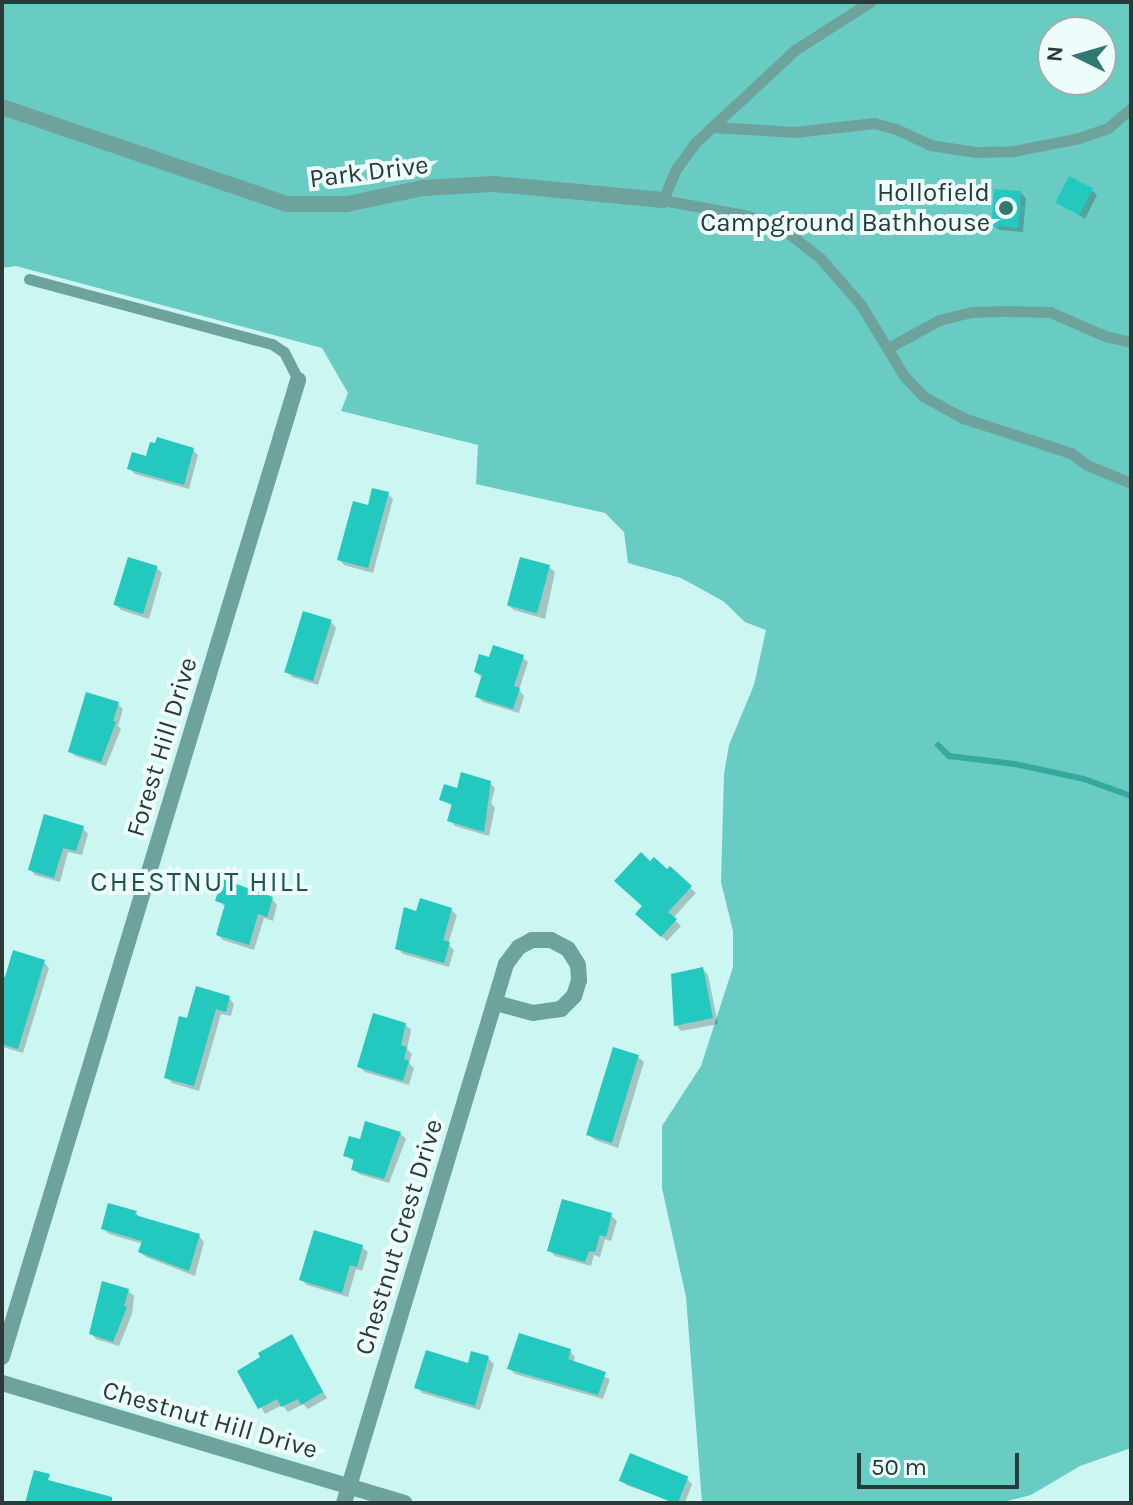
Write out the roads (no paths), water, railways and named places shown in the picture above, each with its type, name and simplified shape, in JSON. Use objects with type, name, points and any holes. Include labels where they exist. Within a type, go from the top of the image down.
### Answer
[{"type":"street","name":"Park Drive","points":[[2,107],[287,204],[332,205],[423,188],[494,184],[663,200]]},
{"type":"street","name":"Forest Hill Drive","points":[[2,1357],[298,380]]},
{"type":"street","name":"Chestnut Crest Drive","points":[[344,1503],[506,964],[519,947],[532,940],[551,940],[568,949],[578,965],[579,980],[574,996],[550,1013],[533,1013],[495,1003]]},
{"type":"street","name":"Chestnut Hill Drive","points":[[2,1383],[405,1503]]},
{"type":"lane","points":[[870,2],[795,50],[695,143],[676,169],[663,200],[749,216],[787,232],[820,258],[861,305],[904,376],[923,396],[963,418],[1071,453],[1087,465],[1131,483]]},
{"type":"lane","points":[[712,127],[795,132],[874,123],[896,129],[930,145],[975,152],[1014,151],[1079,138],[1108,128],[1131,108]]},
{"type":"lane","points":[[29,279],[272,344],[284,352],[298,380]]},
{"type":"lane","points":[[888,348],[939,320],[972,312],[1003,311],[1050,312],[1105,336],[1131,342]]},
{"type":"waterway","points":[[938,745],[949,756],[1015,764],[1084,779],[1131,796]]},
{"type":"place","name":"Hollofield Campground Bathhouse","points":[[1006,208]]},
{"type":"district","name":"CHESTNUT HILL","points":[[200,882]]}]
